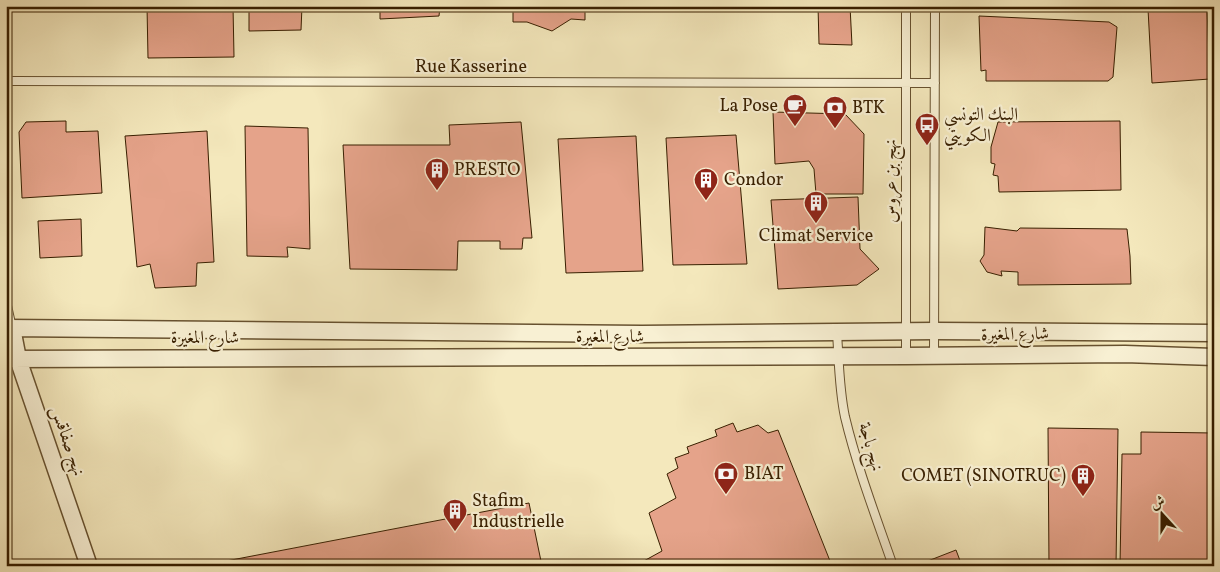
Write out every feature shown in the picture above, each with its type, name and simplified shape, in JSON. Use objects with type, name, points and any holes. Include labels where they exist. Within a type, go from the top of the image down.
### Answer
[{"type":"street","name":"شارع المغيرة","points":[[9,328],[642,334],[906,331],[1214,333]]},
{"type":"street","name":"نهج صفاقس","points":[[9,328],[12,359],[89,566]]},
{"type":"street","name":"شارع المغيرة","points":[[12,359],[1125,354],[1214,357]]},
{"type":"lane","name":"نهج بن عروس","points":[[906,6],[906,356]]},
{"type":"lane","points":[[934,356],[935,6]]},
{"type":"lane","name":"Rue Kasserine","points":[[6,81],[935,84]]},
{"type":"lane","points":[[6,301],[9,328]]},
{"type":"lane","name":"نهج باجة","points":[[837,333],[841,391],[852,444],[893,566]]},
{"type":"building","points":[[147,6],[233,6],[234,57],[148,58]]},
{"type":"building","points":[[249,6],[302,6],[301,30],[249,31]]},
{"type":"building","points":[[380,6],[440,6],[439,16],[380,19]]},
{"type":"building","points":[[513,6],[585,6],[585,20],[571,19],[552,31],[527,22],[513,22]]},
{"type":"building","points":[[818,6],[850,6],[852,45],[819,44]]},
{"type":"building","points":[[1148,9],[1207,10],[1210,79],[1152,83]]},
{"type":"building","points":[[979,16],[1109,22],[1117,27],[1113,77],[1108,81],[986,81],[986,70],[981,71]]},
{"type":"building","points":[[773,112],[845,114],[864,134],[863,194],[816,194],[814,169],[809,161],[775,164]]},
{"type":"building","points":[[66,121],[66,132],[98,131],[102,193],[22,198],[19,132],[26,122]]},
{"type":"building","points":[[1120,121],[1121,190],[999,192],[998,176],[993,175],[995,164],[991,163],[991,147],[998,122]]},
{"type":"building","name":"PRESTO","points":[[521,122],[532,238],[523,238],[522,249],[500,249],[500,241],[458,241],[457,270],[350,269],[343,145],[450,145],[449,125]]},
{"type":"building","points":[[245,126],[308,128],[310,249],[287,247],[288,257],[247,256]]},
{"type":"building","points":[[207,131],[214,262],[197,263],[196,286],[155,288],[150,264],[137,267],[125,136]]},
{"type":"building","name":"Condor","points":[[736,135],[747,264],[673,265],[666,138]]},
{"type":"building","points":[[636,136],[643,271],[566,273],[558,139]]},
{"type":"building","name":"Climat Service","points":[[858,197],[860,249],[879,269],[857,285],[778,289],[771,200]]},
{"type":"building","points":[[81,219],[82,256],[40,258],[38,221]]},
{"type":"building","points":[[985,227],[1017,231],[1020,228],[1127,229],[1131,284],[1018,285],[1018,272],[1001,271],[1002,276],[987,272],[980,261],[984,255]]},
{"type":"building","points":[[733,423],[737,432],[758,425],[768,433],[778,430],[832,566],[643,566],[642,562],[662,551],[649,513],[676,498],[667,474],[678,468],[675,458],[689,453],[687,447],[717,436],[715,430]]},
{"type":"building","name":"COMET (SINOTRUC)","points":[[1048,428],[1118,429],[1116,566],[1049,566]]},
{"type":"building","points":[[1141,432],[1214,433],[1214,566],[1120,566],[1122,454],[1141,454]]},
{"type":"building","name":"Stafim Industrielle","points":[[529,503],[542,566],[222,566],[221,562]]},
{"type":"building","points":[[6,544],[14,566],[6,566]]},
{"type":"building","points":[[956,550],[962,566],[915,566]]},
{"type":"place","name":"La Pose","points":[[795,127]]},
{"type":"place","name":"BTK","points":[[835,129]]},
{"type":"place","name":"البنك التونسي الكويتي","points":[[927,146]]},
{"type":"place","name":"PRESTO","points":[[437,191]]},
{"type":"place","name":"Condor","points":[[706,201]]},
{"type":"place","name":"Climat Service","points":[[816,224]]},
{"type":"place","name":"BIAT","points":[[726,495]]},
{"type":"place","name":"COMET (SINOTRUC)","points":[[1083,497]]},
{"type":"place","name":"Stafim Industrielle","points":[[455,532]]}]
